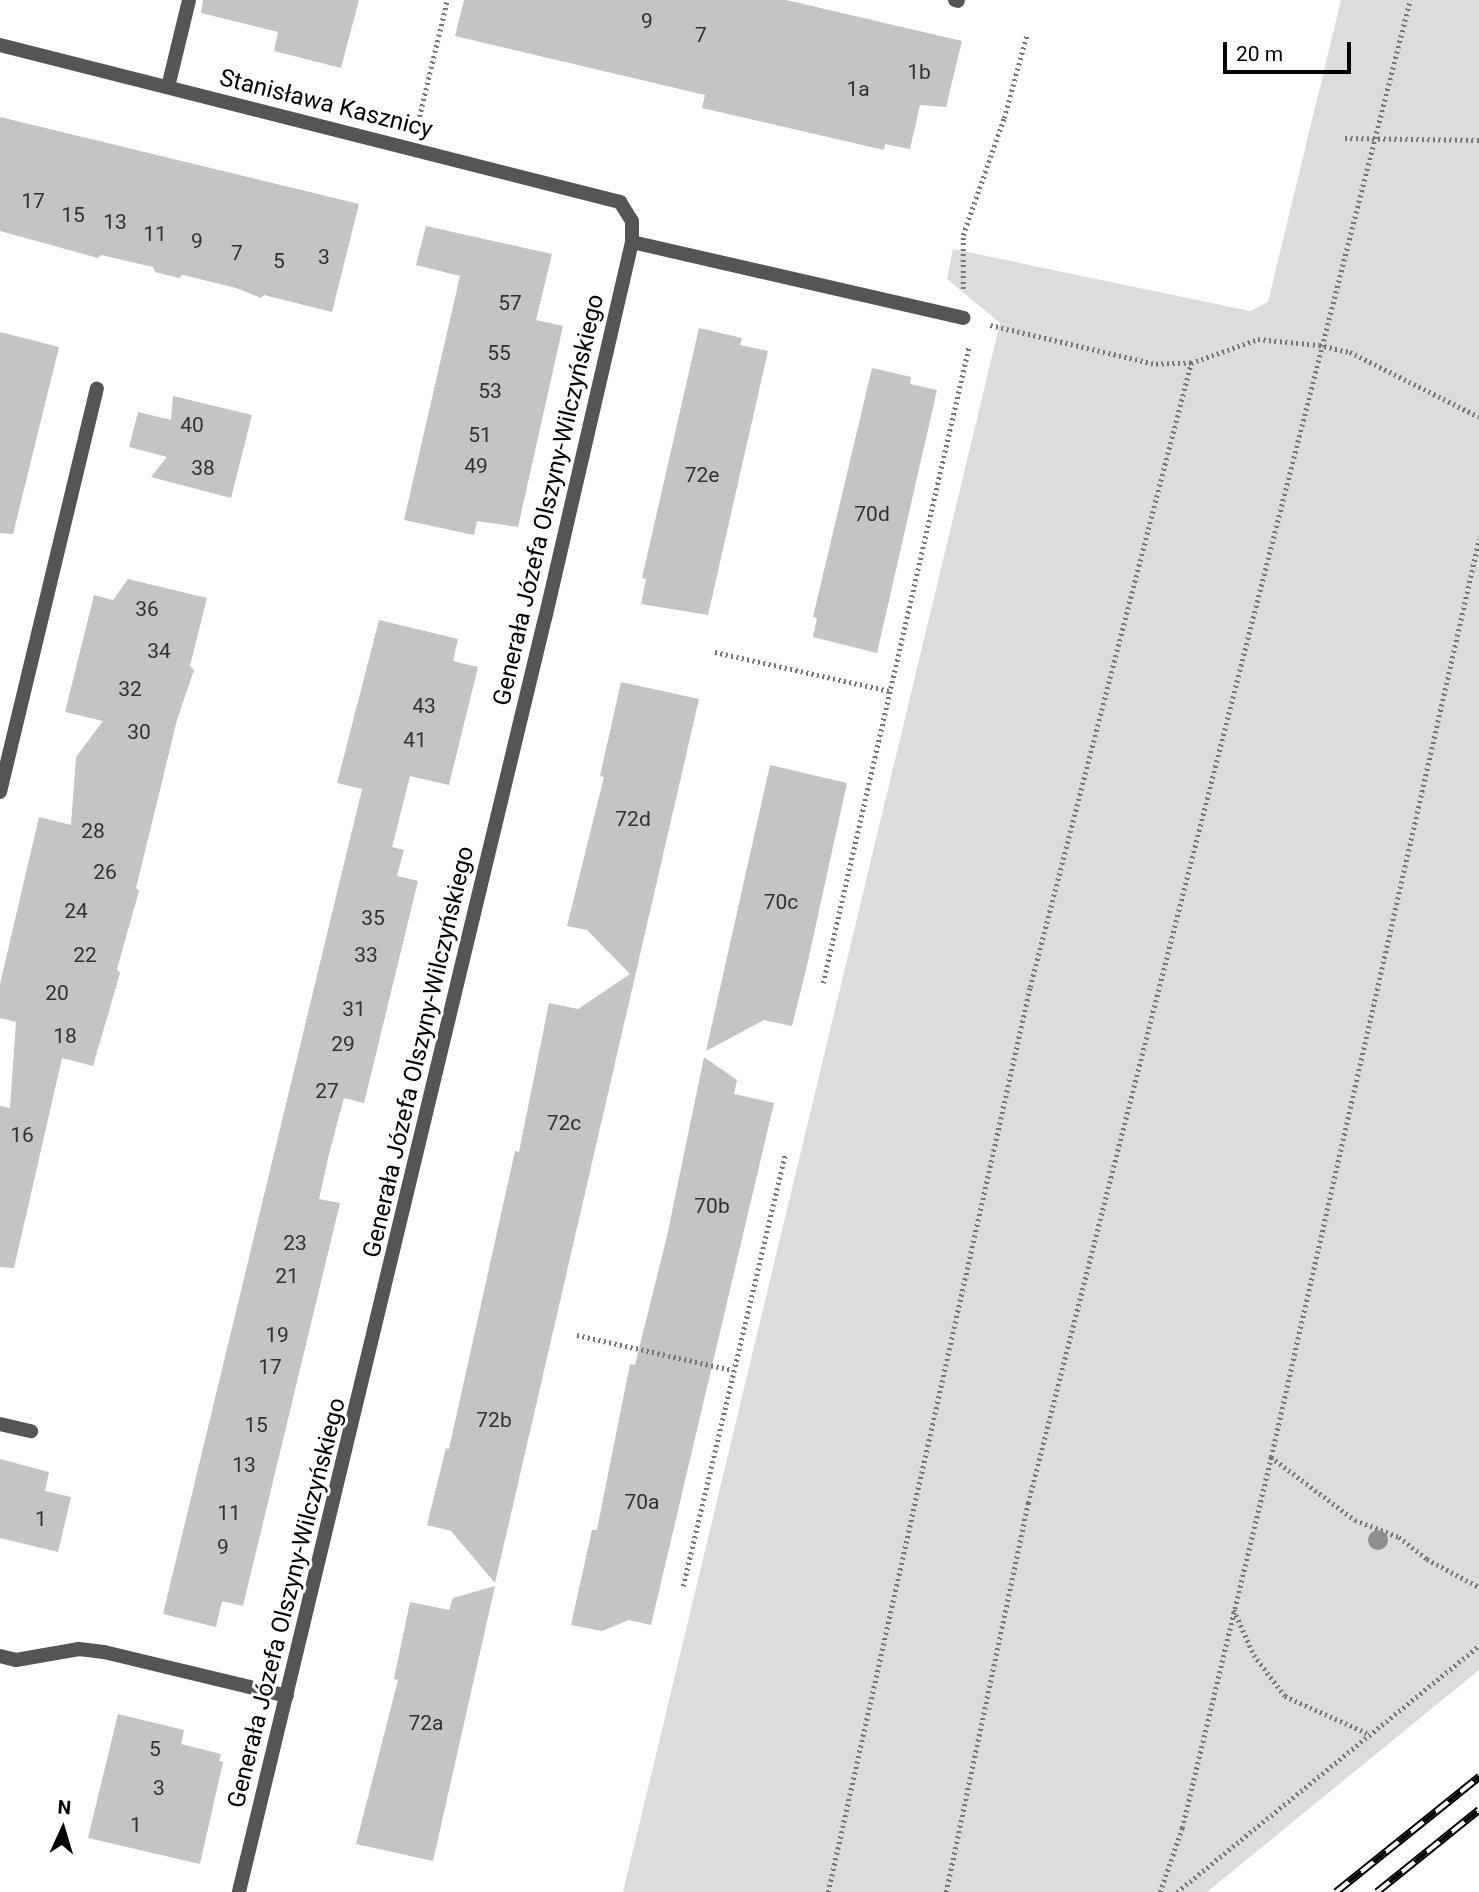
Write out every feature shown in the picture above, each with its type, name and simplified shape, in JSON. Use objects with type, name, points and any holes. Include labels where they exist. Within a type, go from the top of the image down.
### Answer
[{"type":"street","points":[[168,87],[189,0]]},
{"type":"street","name":"Stanisława Kasznicy","points":[[0,45],[620,202],[632,220]]},
{"type":"street","name":"Generała Józefa Olszyny-Wilczyńskiego","points":[[239,1892],[361,1399],[632,242],[632,220]]},
{"type":"street","points":[[632,242],[963,318]]},
{"type":"street","points":[[0,792],[97,389]]},
{"type":"street","points":[[0,1424],[31,1431]]},
{"type":"street","points":[[0,1657],[16,1660],[79,1649],[104,1652],[287,1696]]},
{"type":"path","points":[[411,149],[447,0]]},
{"type":"path","points":[[946,1892],[1028,1503],[1192,869],[1319,345],[1410,0]]},
{"type":"path","points":[[1027,34],[1004,118],[964,234],[963,318],[1153,364],[1191,363],[1258,339],[1319,345],[1350,352],[1479,417]]},
{"type":"path","points":[[1345,138],[1479,140]]},
{"type":"path","points":[[823,983],[964,379],[970,335]]},
{"type":"path","points":[[828,1892],[1030,987],[1191,363]]},
{"type":"path","points":[[1160,1892],[1182,1828],[1271,1457],[1479,539]]},
{"type":"path","points":[[715,652],[890,691]]},
{"type":"path","points":[[683,1586],[732,1370],[744,1338],[785,1153]]},
{"type":"path","points":[[577,1335],[732,1370]]},
{"type":"path","points":[[1271,1457],[1355,1520],[1399,1537],[1427,1559],[1479,1587]]},
{"type":"path","points":[[1234,1610],[1254,1655],[1285,1696],[1367,1733]]},
{"type":"path","points":[[1177,1892],[1367,1733],[1479,1646]]},
{"type":"shaded area","points":[[1341,0],[1479,0],[1479,1670],[1207,1892],[623,1892],[1000,323],[947,279],[953,249],[1250,311],[1268,302]]},
{"type":"building","points":[[203,0],[359,0],[341,68],[274,51],[278,32],[201,13]]},
{"type":"building","points":[[464,0],[786,0],[962,41],[946,107],[920,105],[910,149],[885,144],[884,150],[702,108],[705,95],[455,36]]},
{"type":"building","points":[[0,117],[359,204],[332,312],[264,295],[261,298],[236,288],[183,275],[179,278],[155,272],[153,267],[101,255],[98,258],[0,231]]},
{"type":"building","points":[[426,226],[552,254],[536,320],[563,326],[518,527],[477,521],[474,535],[404,520],[460,276],[416,265]]},
{"type":"building","points":[[699,328],[742,338],[740,345],[768,351],[708,615],[641,604],[646,579],[642,578]]},
{"type":"building","points":[[0,332],[59,347],[13,534],[0,533]]},
{"type":"building","points":[[872,368],[911,377],[910,384],[937,390],[877,653],[813,637],[817,618],[813,617]]},
{"type":"building","points":[[173,396],[252,415],[231,498],[151,477],[167,457],[129,447],[138,412],[171,420]]},
{"type":"building","points":[[128,579],[207,598],[190,666],[194,670],[177,720],[136,888],[139,891],[117,969],[120,973],[93,1066],[62,1058],[14,1268],[0,1267],[0,1106],[10,1108],[16,1022],[0,1018],[0,984],[39,817],[71,825],[76,757],[103,721],[65,712],[94,595],[113,600]]},
{"type":"building","points":[[379,620],[458,639],[453,661],[478,667],[449,785],[410,776],[392,847],[404,850],[397,876],[418,881],[364,1103],[344,1098],[329,1154],[319,1199],[340,1203],[243,1606],[222,1601],[216,1627],[163,1614],[362,789],[337,783]]},
{"type":"building","points":[[621,682],[699,699],[495,1583],[451,1531],[427,1525],[446,1448],[449,1449],[515,1151],[519,1152],[549,1003],[578,1009],[630,974],[587,930],[567,926],[604,777],[600,776]]},
{"type":"building","points":[[770,765],[847,783],[806,970],[792,1026],[764,1020],[706,1051]]},
{"type":"building","points":[[704,1057],[737,1080],[734,1094],[774,1103],[651,1625],[629,1620],[602,1631],[571,1625],[592,1530],[597,1530],[630,1364],[635,1365],[667,1236]]},
{"type":"building","points":[[0,1459],[49,1472],[45,1491],[71,1497],[58,1552],[0,1538]]},
{"type":"building","points":[[495,1586],[433,1861],[356,1844],[398,1680],[394,1679],[410,1602],[449,1610],[453,1598]]},
{"type":"building","points":[[118,1714],[184,1730],[181,1744],[221,1754],[219,1761],[223,1762],[200,1864],[88,1838]]},
{"type":"railway","points":[[1336,1892],[1479,1777]]},
{"type":"railway","points":[[1377,1892],[1479,1810]]}]
